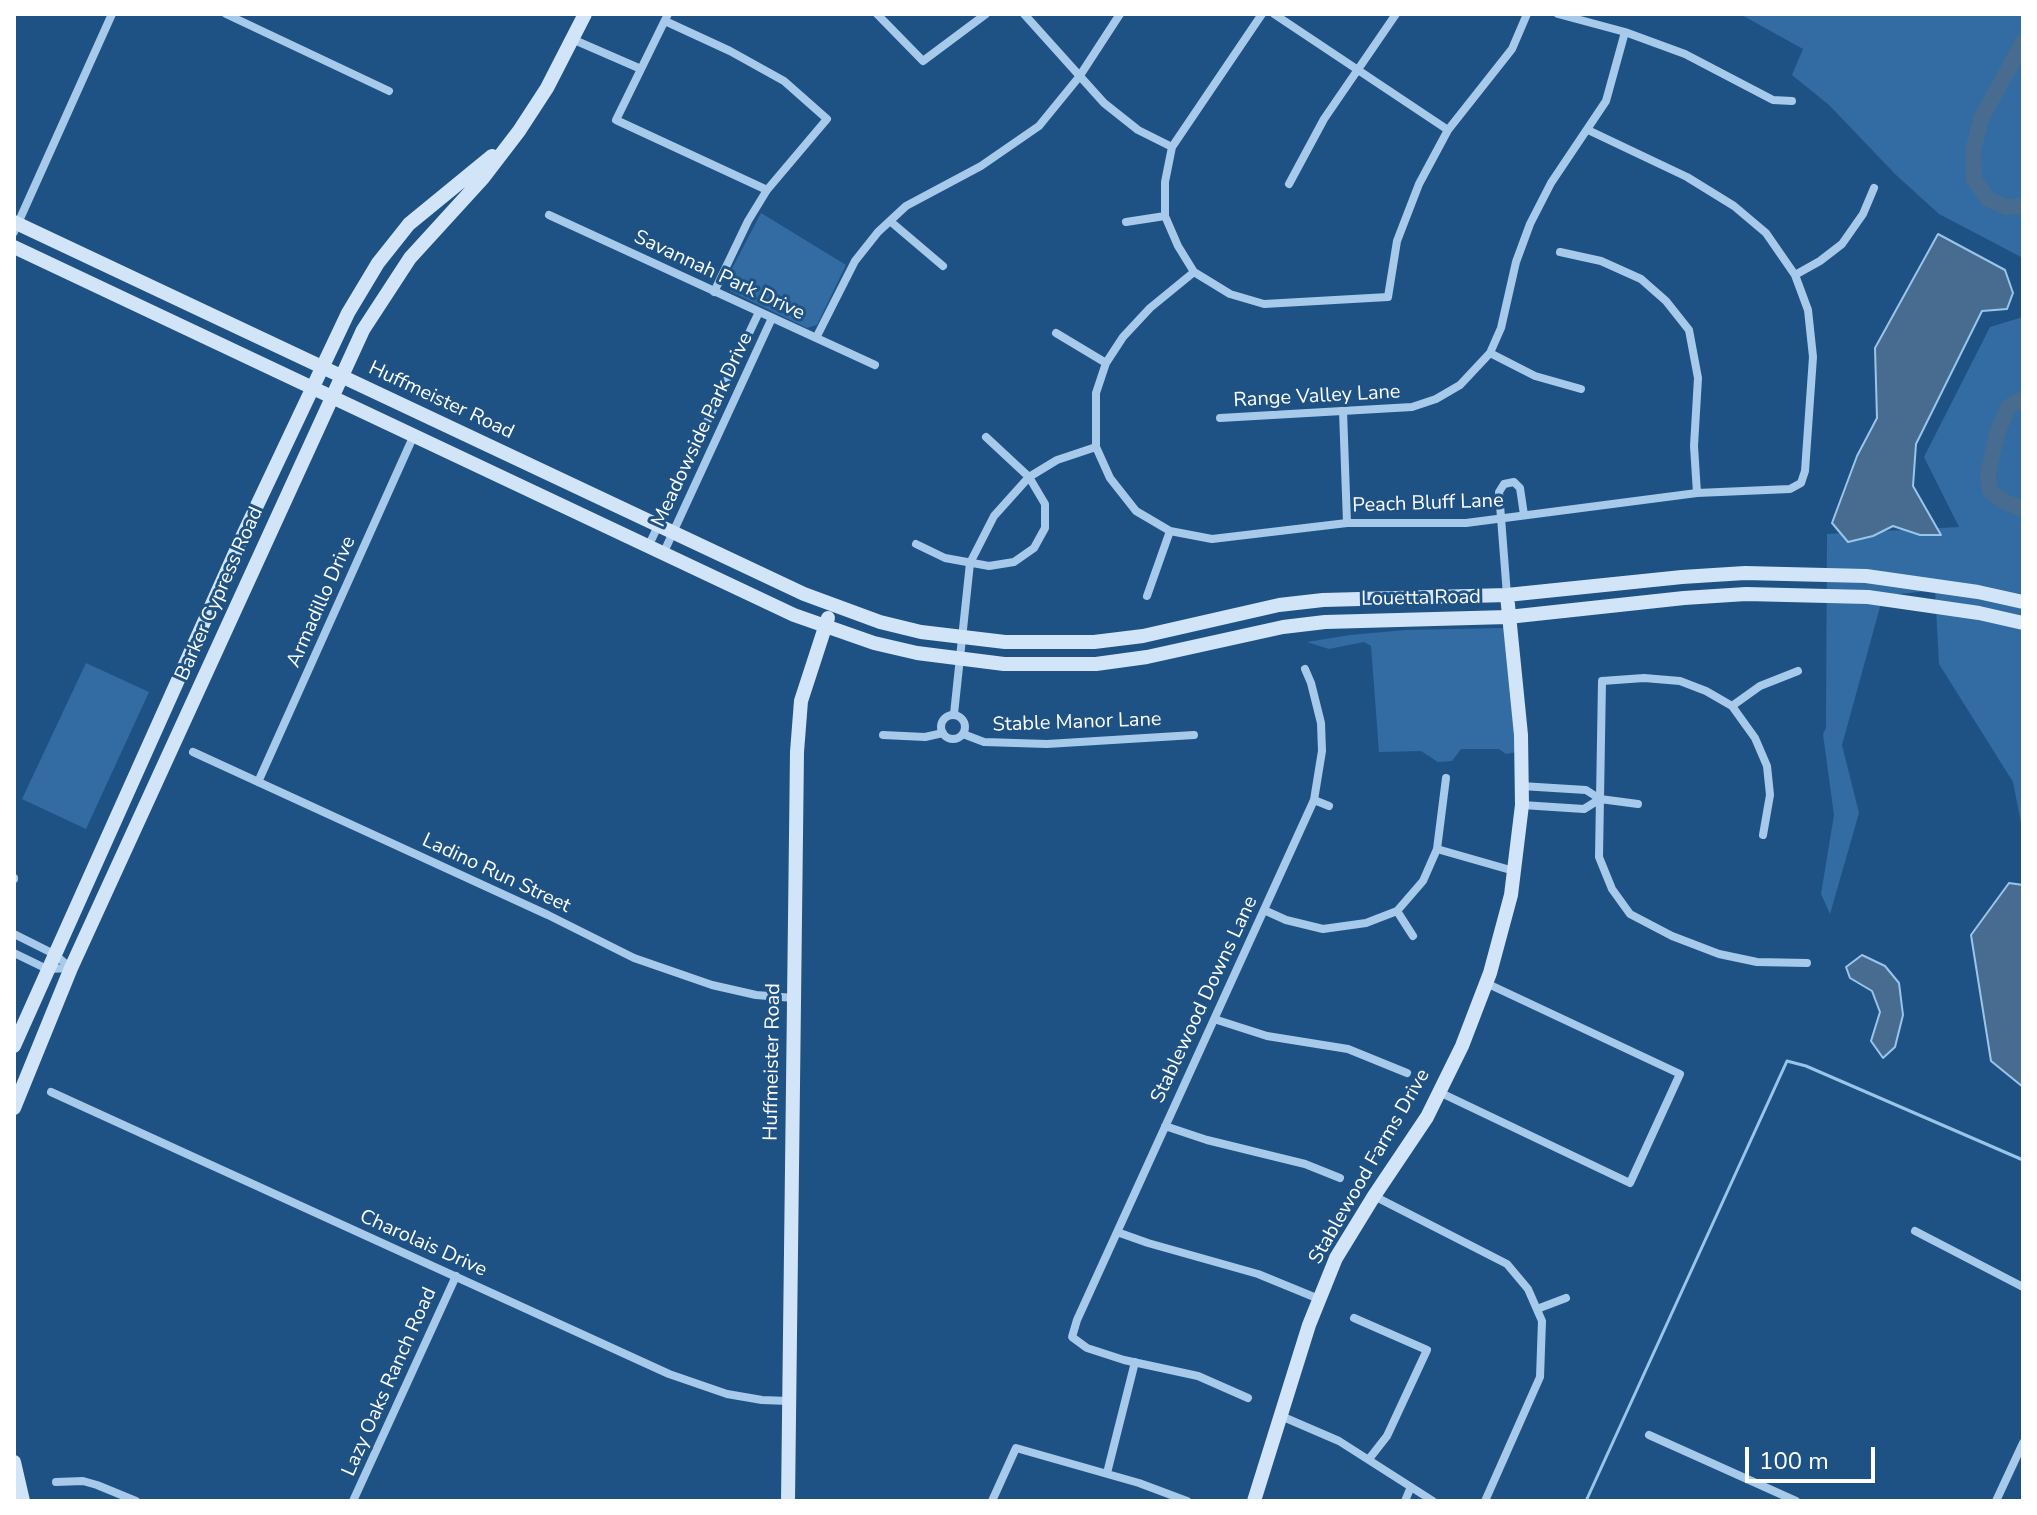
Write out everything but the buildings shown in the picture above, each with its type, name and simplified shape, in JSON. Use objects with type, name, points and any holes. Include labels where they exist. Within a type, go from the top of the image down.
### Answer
[{"type":"main road","name":"Barker Cypress Road","points":[[14,1108],[71,968],[341,377],[376,308],[406,264],[483,178],[519,131],[547,88],[585,14]]},
{"type":"main road","name":"Barker Cypress Road","points":[[14,1046],[243,535],[353,304],[388,249],[424,210],[519,131]]},
{"type":"main road","name":"Huffmeister Road","points":[[15,226],[832,606],[807,679],[799,720],[788,1501]]},
{"type":"main road","name":"Huffmeister Road","points":[[14,247],[648,547],[824,626]]},
{"type":"main road","points":[[388,249],[406,264]]},
{"type":"main road","points":[[243,535],[265,545]]},
{"type":"main road","name":"Louetta Road","points":[[832,606],[880,622],[962,638],[1048,644],[1143,636],[1279,605],[1323,600],[1507,595],[1682,577],[1811,573],[1866,576],[2023,602]]},
{"type":"main road","name":"Louetta Road","points":[[824,626],[874,643],[959,660],[1049,665],[1096,664],[1147,657],[1283,627],[1325,622],[1508,617],[1684,598],[1812,594],[1868,597],[2023,623]]},
{"type":"main road","name":"Stablewood Farms Drive","points":[[1254,1501],[1309,1325],[1336,1258],[1427,1117],[1462,1046],[1486,983],[1511,895],[1522,805],[1521,735],[1507,595]]},
{"type":"main road","points":[[1323,600],[1325,622]]},
{"type":"main road","points":[[1143,636],[1147,657]]},
{"type":"main road","points":[[178,680],[199,689]]},
{"type":"main road","points":[[14,1462],[23,1501]]},
{"type":"street","points":[[15,226],[112,14]]},
{"type":"street","points":[[226,14],[389,91]]},
{"type":"street","points":[[877,14],[923,61],[986,14]]},
{"type":"street","points":[[1024,14],[1104,103],[1138,130],[1172,147]]},
{"type":"street","points":[[816,338],[855,261],[890,221],[906,206],[981,166],[1039,126],[1079,77],[1120,14]]},
{"type":"street","points":[[1262,14],[1172,147],[1165,182],[1165,216],[1194,272],[1230,294],[1264,304],[1388,297],[1397,241],[1419,184],[1448,130],[1512,49],[1527,14]]},
{"type":"street","points":[[1274,14],[1448,130]]},
{"type":"street","points":[[1289,184],[1324,119],[1396,14]]},
{"type":"street","points":[[1558,14],[1625,32],[1685,54],[1773,100],[1792,101]]},
{"type":"street","points":[[714,292],[748,221],[767,190],[827,119],[784,81],[666,18],[616,120],[767,190]]},
{"type":"street","points":[[1581,389],[1535,376],[1490,353],[1501,328],[1516,262],[1530,224],[1551,183],[1606,101],[1625,32]]},
{"type":"street","points":[[572,39],[641,69]]},
{"type":"street","points":[[1588,130],[1687,177],[1734,206],[1766,233],[1795,275],[1842,244],[1863,214],[1874,188]]},
{"type":"street","name":"Savannah Park Drive","points":[[549,215],[875,365]]},
{"type":"street","points":[[1126,222],[1165,216]]},
{"type":"street","points":[[890,221],[943,266]]},
{"type":"street","points":[[1560,252],[1601,261],[1641,279],[1666,301],[1689,330],[1698,378],[1694,446],[1697,493]]},
{"type":"street","points":[[954,714],[970,563],[994,516],[1029,477],[1057,460],[1096,447],[1096,393],[1106,363],[1123,337],[1150,308],[1194,272]]},
{"type":"street","name":"Peach Bluff Lane","points":[[1096,447],[1110,478],[1136,511],[1170,531],[1212,539],[1347,523],[1466,523],[1697,493],[1790,489],[1801,483],[1805,471],[1813,357],[1808,310],[1795,275]]},
{"type":"street","name":"Meadowside Park Drive","points":[[648,547],[759,312]]},
{"type":"street","name":"Meadowside Park Drive","points":[[663,554],[772,318]]},
{"type":"street","points":[[1056,333],[1106,363]]},
{"type":"street","name":"Range Valley Lane","points":[[1220,418],[1412,407],[1436,399],[1460,385],[1490,353]]},
{"type":"street","points":[[1343,411],[1347,523]]},
{"type":"street","points":[[707,423],[720,428]]},
{"type":"street","name":"Armadillo Drive","points":[[258,782],[414,434]]},
{"type":"street","points":[[916,544],[945,558],[989,566],[1014,562],[1034,548],[1045,528],[1045,504],[1029,477],[986,437]]},
{"type":"street","name":"Stablewood Farms Drive","points":[[1507,595],[1499,492],[1504,484],[1514,482],[1520,488],[1524,515]]},
{"type":"street","points":[[1147,596],[1170,531]]},
{"type":"street","name":"Stablewood Downs Lane","points":[[1135,1362],[1087,1348],[1072,1337],[1077,1320],[1314,800],[1322,751],[1321,723],[1305,669]]},
{"type":"street","points":[[1732,706],[1760,686],[1798,671]]},
{"type":"street","points":[[1763,835],[1770,795],[1767,766],[1755,738],[1732,706],[1680,681],[1644,678],[1602,681],[1599,857],[1612,889],[1630,914],[1672,936],[1719,954],[1757,962],[1807,963]]},
{"type":"street","points":[[943,733],[942,721],[954,714]]},
{"type":"street","points":[[883,735],[925,737],[943,733],[952,739],[963,734],[965,723],[954,714]]},
{"type":"street","name":"Stable Manor Lane","points":[[963,734],[984,742],[1047,744],[1194,735]]},
{"type":"street","name":"Ladino Run Street","points":[[193,752],[548,915],[634,958],[712,985],[756,995],[794,998]]},
{"type":"street","points":[[1264,910],[1286,920],[1323,929],[1366,923],[1397,911],[1423,881],[1437,849],[1446,778]]},
{"type":"street","points":[[1521,786],[1586,790],[1600,799],[1638,804]]},
{"type":"street","points":[[1522,805],[1584,809],[1600,799]]},
{"type":"street","points":[[1314,800],[1329,806]]},
{"type":"street","points":[[1437,849],[1514,871]]},
{"type":"street","points":[[1397,911],[1413,936]]},
{"type":"street","points":[[14,934],[54,954],[71,968]]},
{"type":"street","points":[[14,953],[47,969],[71,968]]},
{"type":"street","points":[[1439,1092],[1630,1183],[1680,1074],[1486,983]]},
{"type":"street","points":[[1214,1019],[1267,1036],[1348,1049],[1407,1073]]},
{"type":"street","name":"Charolais Drive","points":[[51,1092],[690,1383],[727,1394],[789,1401]]},
{"type":"street","points":[[1165,1126],[1207,1140],[1305,1164],[1340,1178]]},
{"type":"street","points":[[1374,1196],[1507,1264],[1528,1289],[1542,1321],[1540,1377],[1485,1501]]},
{"type":"street","points":[[1915,1231],[2023,1287]]},
{"type":"street","points":[[1117,1232],[1258,1274],[1319,1299]]},
{"type":"street","name":"Lazy Oaks Ranch Road","points":[[353,1501],[456,1276]]},
{"type":"street","points":[[1537,1309],[1566,1298]]},
{"type":"street","points":[[1354,1318],[1427,1350],[1387,1436],[1369,1459]]},
{"type":"street","points":[[1107,1473],[1135,1362],[1198,1376],[1248,1398]]},
{"type":"street","points":[[1281,1416],[1339,1441],[1433,1501]]},
{"type":"street","points":[[1649,1435],[1796,1501]]},
{"type":"street","points":[[1996,1501],[2023,1443]]},
{"type":"street","points":[[992,1501],[1016,1448],[1107,1473],[1187,1501]]},
{"type":"street","points":[[56,1482],[83,1481],[136,1501]]},
{"type":"street","points":[[1405,1501],[1410,1489]]},
{"type":"shaded area","points":[[1740,14],[2023,14],[2023,258],[1939,214],[1896,175],[1829,105],[1792,75],[1803,49]]},
{"type":"shaded area","points":[[761,213],[846,265],[817,325],[807,328],[730,291],[728,276]]},
{"type":"shaded area","points":[[1938,234],[2005,270],[2013,293],[2007,309],[1982,311],[1916,444],[1913,486],[1941,535],[1920,535],[1893,526],[1873,536],[1848,542],[1832,523],[1857,456],[1877,418],[1875,348]]},
{"type":"shaded area","points":[[2023,317],[2023,833],[2013,782],[1939,664],[1935,590],[1883,596],[1842,745],[1859,813],[1830,914],[1821,894],[1834,815],[1823,734],[1826,728],[1827,534],[1959,527],[1924,457],[1990,327]]},
{"type":"shaded area","points":[[1505,628],[1517,752],[1506,754],[1499,749],[1461,749],[1452,761],[1438,762],[1421,751],[1379,752],[1371,646],[1364,642],[1329,649],[1307,642],[1405,630]]},
{"type":"shaded area","points":[[86,663],[149,692],[86,829],[22,799]]},
{"type":"shaded area","points":[[2009,883],[2023,885],[2023,1087],[1991,1061],[1971,935]]},
{"type":"shaded area","points":[[1862,955],[1885,966],[1899,983],[1903,1015],[1895,1047],[1883,1058],[1871,1041],[1880,1012],[1872,991],[1850,978],[1846,967]]},
{"type":"waterway","points":[[2023,42],[1981,119],[1973,151],[1974,179],[1988,199],[2006,207],[2023,206]]},
{"type":"waterway","points":[[2023,399],[2008,407],[1997,434],[1988,474],[1990,491],[2003,501],[2023,509]]},
{"type":"waterway","points":[[1586,1501],[1787,1061],[1806,1066],[2023,1160]]}]
